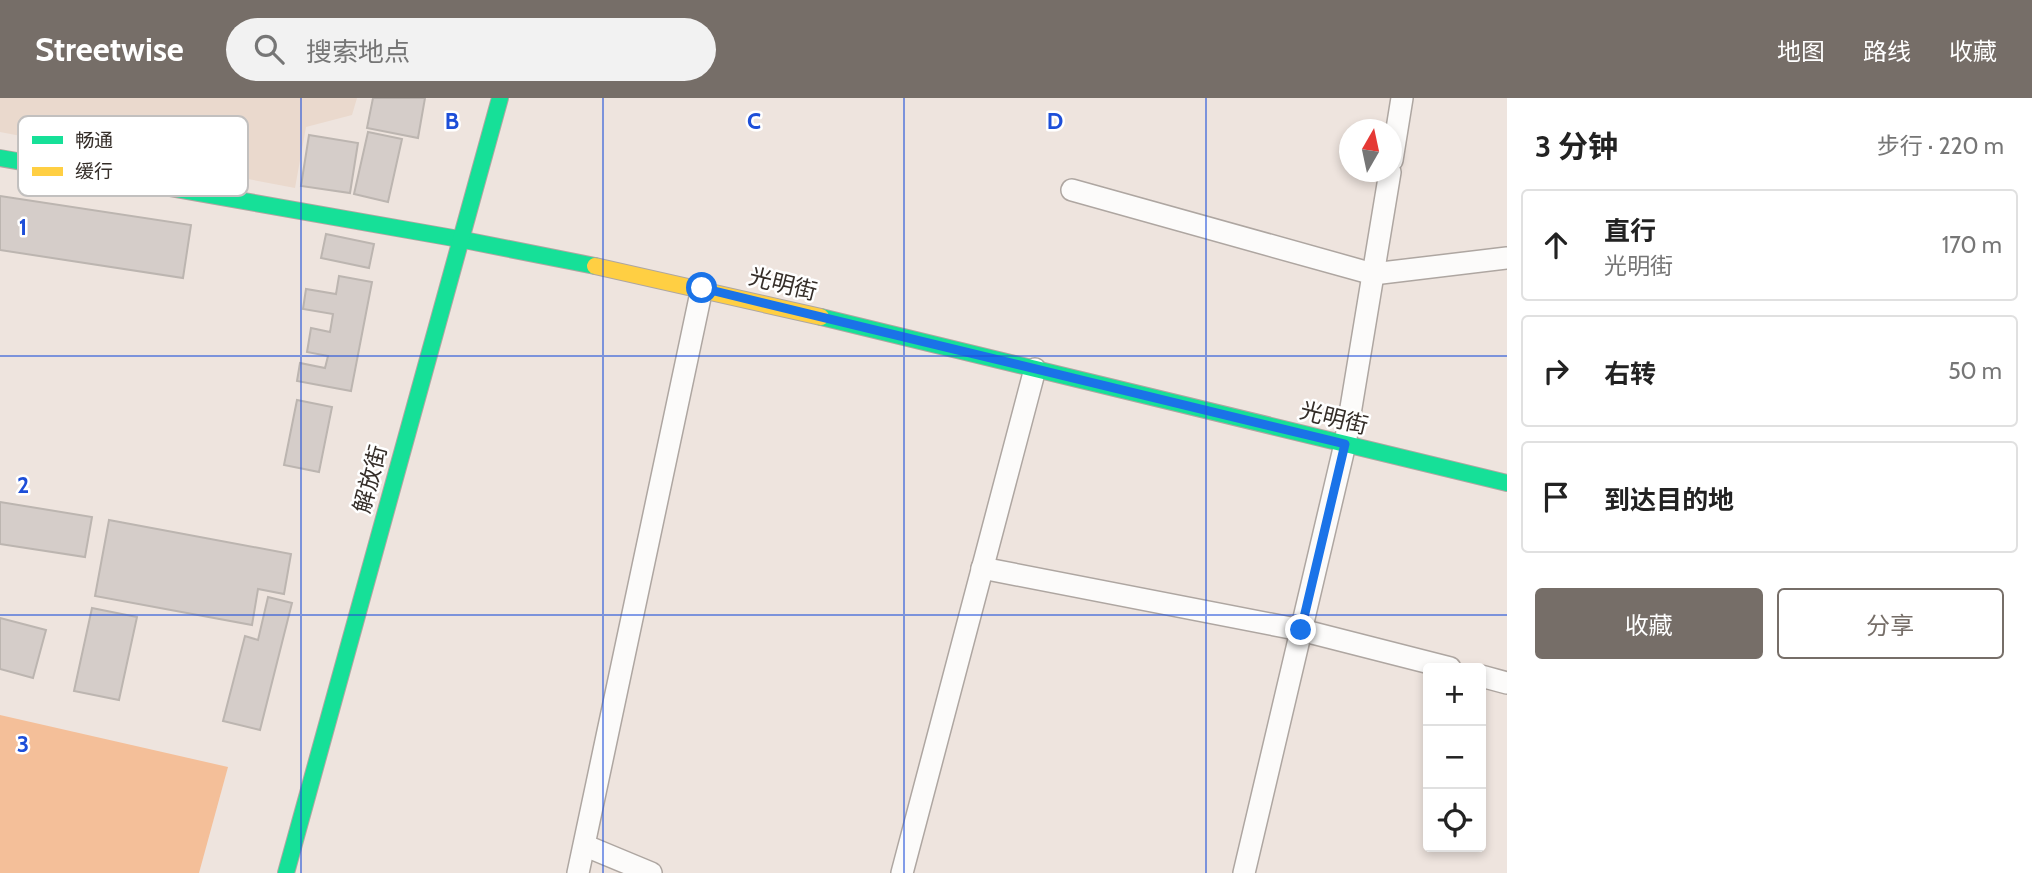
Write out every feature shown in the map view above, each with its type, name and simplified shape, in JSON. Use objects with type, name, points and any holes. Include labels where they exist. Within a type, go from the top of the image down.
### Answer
[{"type":"street","name":"解放街","points":[[286,873],[500,98]]},
{"type":"street","points":[[1398,119],[1402,98]]},
{"type":"street","name":"光明街","points":[[0,158],[18,161]]},
{"type":"street","points":[[1244,873],[1345,444],[1388,182]]},
{"type":"street","points":[[1072,190],[1373,274],[1507,258]]},
{"type":"street","name":"光明街","points":[[216,196],[460,239],[702,288],[1507,483]]},
{"type":"street","points":[[578,873],[586,846],[702,288]]},
{"type":"street","points":[[902,873],[1035,369]]},
{"type":"street","points":[[982,568],[1301,630],[1430,663]]},
{"type":"street","points":[[1486,677],[1507,683]]},
{"type":"street","points":[[586,846],[651,873]]},
{"type":"shaded area","points":[[0,98],[357,98],[352,115],[306,127],[295,188],[248,179],[248,116],[18,116],[18,135],[0,132]]},
{"type":"shaded area","points":[[0,715],[228,767],[199,873],[0,873]]},
{"type":"building","points":[[373,98],[425,98],[418,138],[367,128]]},
{"type":"building","points":[[368,132],[402,139],[388,202],[354,194]]},
{"type":"building","points":[[309,135],[358,143],[350,193],[301,186]]},
{"type":"building","points":[[0,196],[191,225],[183,278],[0,250]]},
{"type":"building","points":[[326,234],[374,244],[369,268],[321,258]]},
{"type":"building","points":[[339,276],[372,282],[351,391],[297,381],[300,363],[325,368],[328,356],[307,352],[311,328],[330,332],[333,314],[303,309],[306,289],[336,294]]},
{"type":"building","points":[[297,400],[332,407],[319,472],[284,465]]},
{"type":"building","points":[[0,502],[92,517],[85,557],[0,544]]},
{"type":"building","points":[[109,520],[291,554],[284,594],[258,589],[252,625],[95,596]]},
{"type":"building","points":[[268,597],[292,603],[260,730],[223,721],[245,636],[258,640]]},
{"type":"building","points":[[92,608],[137,617],[119,700],[74,691]]},
{"type":"building","points":[[0,618],[46,630],[33,678],[0,669]]},
{"type":"traffic: fast","points":[[286,873],[500,98]]},
{"type":"traffic: fast","points":[[0,158],[18,161]]},
{"type":"traffic: fast","points":[[215,196],[595,266]]},
{"type":"traffic: fast","points":[[821,317],[1507,483]]},
{"type":"traffic: slow","points":[[595,266],[821,317]]},
{"type":"route","points":[[702,288],[1345,444],[1301,630]]}]
